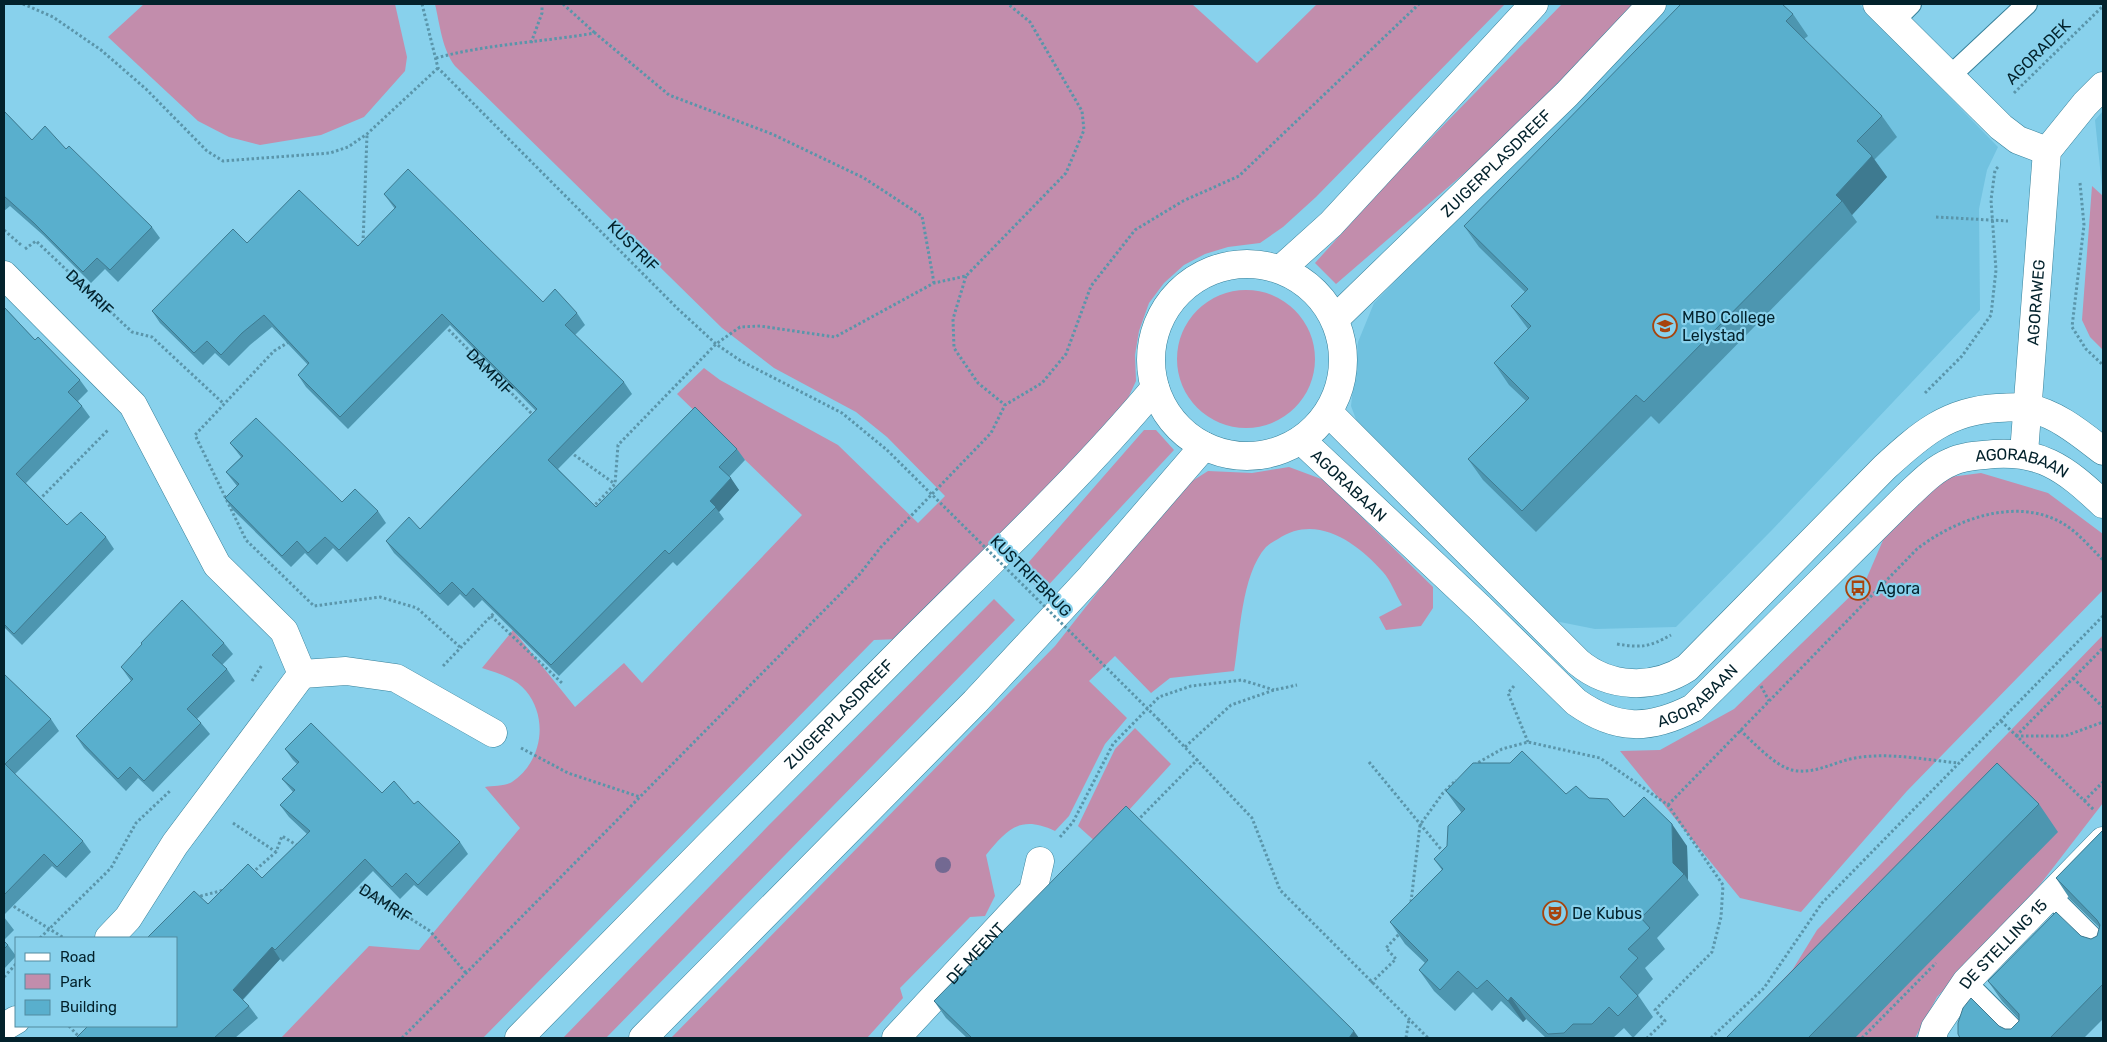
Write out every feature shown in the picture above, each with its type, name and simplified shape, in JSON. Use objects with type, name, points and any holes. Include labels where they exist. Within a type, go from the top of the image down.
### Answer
[{"type":"street","points":[[1281,269],[1331,224],[1534,4]]},
{"type":"street","name":"ZUIGERPLASDREEF","points":[[1335,319],[1567,94],[1652,4]]},
{"type":"street","points":[[1894,9],[1950,76],[1991,116],[2018,140],[2047,151],[2085,104],[2103,86]]},
{"type":"street","name":"AGORAWEG","points":[[2024,454],[2047,151]]},
{"type":"street","points":[[1252,262],[1281,269],[1299,277],[1313,289],[1326,303],[1335,319],[1344,350],[1342,383],[1329,413],[1316,428],[1286,449],[1253,456],[1220,453],[1188,436],[1162,406],[1155,388],[1150,358],[1156,327],[1170,300],[1193,279],[1221,266],[1252,262]]},
{"type":"street","points":[[4,274],[133,404],[217,565],[284,631],[302,674]]},
{"type":"street","name":"ZUIGERPLASDREEF","points":[[519,1038],[905,647],[1017,538],[1117,433],[1155,388]]},
{"type":"street","name":"AGORABAAN","points":[[1329,413],[1578,662],[1600,677],[1620,682],[1637,683],[1673,677],[1687,668],[1885,467],[1912,442],[1950,418],[1967,412],[1985,409],[2027,408],[2070,426],[2103,451]]},
{"type":"street","name":"AGORABAAN","points":[[1301,440],[1480,608],[1534,664],[1576,702],[1589,712],[1605,719],[1625,724],[1653,724],[1672,719],[1693,708],[1908,495],[1950,462],[1964,457],[1993,454],[2024,454],[2053,464],[2077,481],[2103,504]]},
{"type":"street","points":[[643,1038],[975,702],[1091,577],[1204,446]]},
{"type":"street","points":[[110,937],[128,918],[175,844],[302,674],[346,671],[396,678],[493,733]]},
{"type":"street","name":"DE STELLING 15","points":[[1932,1038],[1935,1028],[1966,982],[2094,850]]},
{"type":"street","name":"DE MEENT","points":[[896,1038],[1033,891],[1040,861]]},
{"type":"street","points":[[4,1027],[15,1021]]},
{"type":"lane","points":[[1950,76],[2027,4]]},
{"type":"lane","points":[[2050,895],[2103,948]]},
{"type":"lane","points":[[1966,982],[2022,1038]]},
{"type":"path","points":[[23,4],[53,17],[102,50],[146,89],[207,151],[223,161],[330,153],[348,147],[367,134],[438,68],[422,4]]},
{"type":"path","points":[[531,43],[542,12],[542,4]]},
{"type":"path","points":[[563,4],[670,95],[772,134],[831,162],[864,178],[922,216],[934,283]]},
{"type":"path","points":[[1005,405],[978,383],[954,348],[954,319],[966,276],[1066,173],[1084,130],[1082,111],[1030,22],[1008,4]]},
{"type":"path","points":[[402,1038],[859,575],[881,547],[991,433],[1005,405],[1042,383],[1066,354],[1091,286],[1135,230],[1183,201],[1239,176],[1419,4]]},
{"type":"path","name":"AGORADEK","points":[[1991,116],[2103,6]]},
{"type":"path","points":[[436,58],[459,52],[595,33]]},
{"type":"path","name":"KUSTRIF","points":[[438,68],[716,344],[741,361],[842,413],[888,450]]},
{"type":"path","points":[[362,248],[367,134]]},
{"type":"path","points":[[1919,398],[1962,356],[1991,315],[1996,270],[1991,200],[1995,170],[2018,140]]},
{"type":"path","points":[[2047,151],[2068,163],[2080,183],[2084,225],[2072,327],[2086,349],[2103,366]]},
{"type":"path","name":"DAMRIF","points":[[4,230],[26,249],[36,241],[132,332],[152,336],[224,404]]},
{"type":"path","points":[[589,512],[615,484],[618,445],[716,344],[740,327],[760,326],[835,337],[934,283],[966,276]]},
{"type":"path","name":"DAMRIF","points":[[440,322],[539,421]]},
{"type":"path","points":[[291,341],[274,351],[195,435],[246,540],[314,606]]},
{"type":"path","points":[[38,502],[133,404]]},
{"type":"path","points":[[567,449],[615,484]]},
{"type":"path","name":"KUSTRIFBRUG","points":[[888,450],[1198,759],[1252,818],[1280,890],[1428,1038]]},
{"type":"path","points":[[1668,805],[1917,549],[1931,538],[1954,527],[1990,514],[2024,510],[2043,514],[2067,526],[2103,560]]},
{"type":"path","points":[[248,687],[284,631],[314,606],[380,597],[417,608],[461,648]]},
{"type":"path","points":[[418,690],[498,609]]},
{"type":"path","points":[[492,616],[563,684]]},
{"type":"path","points":[[1711,1038],[1764,988],[1822,903],[2103,616]]},
{"type":"path","points":[[1614,644],[1638,648],[1657,643],[1676,632]]},
{"type":"path","points":[[2016,736],[2103,648]]},
{"type":"path","points":[[1528,742],[1508,693],[1534,664]]},
{"type":"path","points":[[2073,678],[2103,707]]},
{"type":"path","points":[[1040,861],[1073,822],[1113,744],[1159,697],[1191,686],[1242,680],[1274,690]]},
{"type":"path","points":[[1185,747],[1231,706],[1274,690],[1297,685]]},
{"type":"path","points":[[1761,686],[1769,701]]},
{"type":"path","points":[[2001,721],[2097,813]]},
{"type":"path","points":[[2016,736],[2065,736],[2103,722]]},
{"type":"path","points":[[1740,730],[1766,754],[1790,770],[1809,772],[1856,758],[1887,756],[1960,763]]},
{"type":"path","points":[[493,733],[568,773],[640,797]]},
{"type":"path","points":[[1472,766],[1502,750],[1528,742],[1600,758],[1668,805],[1723,885],[1721,917],[1712,952],[1655,1010],[1665,1021],[1647,1038]]},
{"type":"path","points":[[1131,826],[1198,759]]},
{"type":"path","points":[[1369,762],[1446,855]]},
{"type":"path","points":[[1410,907],[1413,898],[1420,825],[1443,792],[1458,779]]},
{"type":"path","points":[[2084,801],[2103,782]]},
{"type":"path","points":[[41,937],[111,868],[136,824],[173,788]]},
{"type":"path","points":[[251,874],[276,852],[282,836],[298,846]]},
{"type":"path","name":"DAMRIF","points":[[356,884],[430,931],[466,973]]},
{"type":"path","points":[[194,903],[201,896],[229,888]]},
{"type":"path","points":[[4,896],[16,908],[63,937]]},
{"type":"path","points":[[1371,983],[1396,959],[1386,948],[1400,934],[1403,925]]},
{"type":"path","points":[[4,977],[15,965]]},
{"type":"path","points":[[1406,1038],[1408,1019]]},
{"type":"path","points":[[70,1027],[80,1038]]},
{"type":"shaded area","name":"MBO College Lelystad","points":[[1668,4],[1859,4],[1998,147],[1987,170],[1979,209],[1980,310],[1772,530],[1676,627],[1595,629],[1550,620],[1360,430],[1351,406],[1358,342],[1374,303]]},
{"type":"shaded area","points":[[2103,111],[2103,196],[2095,120]]},
{"type":"green space","points":[[144,4],[395,4],[407,57],[405,71],[364,117],[321,135],[260,145],[229,137],[198,121],[108,37]]},
{"type":"green space","points":[[435,4],[1192,4],[1257,63],[1317,4],[1505,4],[1316,197],[1283,227],[1260,243],[1228,247],[1205,254],[1184,265],[1164,283],[1149,303],[1139,331],[1135,355],[1136,381],[1117,422],[900,639],[874,640],[483,1038],[281,1038],[369,946],[419,950],[520,828],[485,787],[512,782],[530,763],[536,752],[539,740],[538,714],[526,691],[512,679],[482,668],[513,630],[575,707],[624,663],[642,683],[802,515],[677,394],[704,368],[720,380],[838,445],[918,523],[945,496],[887,437],[856,412],[774,368],[722,328],[455,66],[444,44]]},
{"type":"green space","points":[[1562,4],[1633,4],[1560,85],[1512,132],[1336,284],[1315,263],[1389,181]]},
{"type":"green space","points":[[2092,186],[2103,196],[2103,350],[2090,337],[2082,320]]},
{"type":"green space","points":[[1246,290],[1260,291],[1272,295],[1284,301],[1295,310],[1304,321],[1310,333],[1314,345],[1314,373],[1310,385],[1304,397],[1295,408],[1284,417],[1272,423],[1260,427],[1246,428],[1232,427],[1220,423],[1208,417],[1197,408],[1188,397],[1182,385],[1178,373],[1177,359],[1178,345],[1182,333],[1188,321],[1197,310],[1208,301],[1220,295],[1232,291]]},
{"type":"green space","points":[[1144,430],[1156,430],[1174,450],[1042,592],[1021,571]]},
{"type":"green space","points":[[1289,467],[1324,480],[1433,587],[1433,608],[1421,626],[1386,630],[1379,617],[1402,605],[1383,572],[1373,561],[1349,542],[1322,530],[1307,529],[1293,532],[1275,541],[1266,547],[1251,573],[1243,606],[1234,671],[1170,678],[1151,693],[1115,656],[1089,681],[1127,718],[1105,744],[1069,816],[1055,831],[1043,826],[1024,824],[1009,831],[1001,838],[986,855],[995,896],[985,916],[970,917],[900,988],[903,998],[867,1038],[671,1038],[1055,646],[1178,490],[1208,471],[1252,473]]},
{"type":"green space","points":[[1981,473],[2048,493],[2103,534],[2103,590],[1907,791],[1801,912],[1740,898],[1620,751],[1660,750],[1734,709],[1865,582],[1887,531],[1942,478]]},
{"type":"green space","points":[[994,599],[1015,620],[606,1038],[563,1038],[768,826]]},
{"type":"green space","points":[[2103,635],[2103,803],[2025,904],[1937,997],[1915,1038],[1727,1038],[1793,969],[1817,930]]},
{"type":"green space","points":[[1135,728],[1171,764],[1098,844],[1078,826],[1115,749]]},
{"type":"building","points":[[1681,4],[1782,4],[1793,14],[1786,21],[1882,116],[1857,141],[1872,156],[1836,195],[1842,201],[1644,402],[1636,395],[1522,511],[1468,459],[1529,398],[1494,363],[1531,326],[1511,306],[1528,289],[1464,226]]},
{"type":"building","points":[[4,111],[32,140],[45,126],[66,149],[69,146],[152,227],[110,270],[97,258],[83,272],[4,196]]},
{"type":"building","points":[[408,169],[543,302],[555,289],[577,313],[565,325],[624,382],[548,460],[596,507],[695,407],[737,449],[719,467],[731,478],[710,501],[716,507],[669,554],[665,550],[551,665],[473,588],[466,596],[452,582],[440,594],[386,541],[409,517],[420,529],[537,409],[442,314],[340,417],[298,375],[309,363],[264,315],[242,333],[221,355],[207,341],[194,353],[152,311],[233,229],[247,243],[299,190],[358,246],[396,207],[384,194]]},
{"type":"building","points":[[4,307],[35,340],[38,337],[80,380],[68,392],[82,406],[16,474],[67,525],[81,512],[106,537],[14,634],[4,624]]},
{"type":"building","points":[[256,418],[342,502],[355,489],[378,511],[339,550],[325,537],[308,553],[297,541],[282,556],[225,498],[239,484],[226,472],[243,456],[230,443]]},
{"type":"building","points":[[182,600],[224,643],[212,655],[227,669],[187,709],[201,723],[144,781],[130,767],[118,779],[76,736],[133,679],[121,667]]},
{"type":"building","points":[[4,674],[51,719],[5,764],[83,841],[57,867],[44,854],[4,895]]},
{"type":"building","points":[[311,723],[382,793],[394,781],[414,804],[418,801],[460,842],[418,885],[406,873],[392,887],[365,859],[275,950],[272,947],[233,990],[249,1006],[214,1038],[76,1038],[87,1027],[178,1027],[178,937],[148,937],[194,891],[208,904],[248,864],[262,878],[310,831],[280,805],[295,790],[282,779],[299,762],[285,749]]},
{"type":"building","points":[[1522,751],[1566,794],[1576,786],[1589,798],[1608,799],[1624,817],[1644,797],[1672,824],[1673,863],[1684,874],[1641,918],[1650,928],[1628,949],[1638,958],[1620,977],[1638,996],[1618,1016],[1609,1007],[1592,1024],[1573,1024],[1564,1033],[1548,1034],[1511,997],[1508,1001],[1487,980],[1477,989],[1458,971],[1440,990],[1419,970],[1428,960],[1390,922],[1443,869],[1434,859],[1447,846],[1448,826],[1465,809],[1446,791],[1473,763],[1510,763]]},
{"type":"building","points":[[1997,763],[2039,804],[1808,1038],[1726,1038]]},
{"type":"building","points":[[1126,806],[1354,1031],[1349,1038],[972,1038],[934,1001]]},
{"type":"building","points":[[2103,830],[2103,984],[2050,1038],[1960,1038],[1958,1023],[1963,1008],[1971,998],[1999,1026],[2005,1029],[2011,1029],[2019,1021],[2019,1014],[1988,981],[2056,912],[2081,936],[2091,939],[2097,936],[2100,925],[2097,920],[2056,878]]},
{"type":"building","points":[[4,941],[8,945],[4,949]]},
{"type":"place","name":"MBO College Lelystad","points":[[1665,326]]},
{"type":"place","name":"Agora","points":[[1858,588]]},
{"type":"place","name":"De Kubus","points":[[1555,913]]}]
